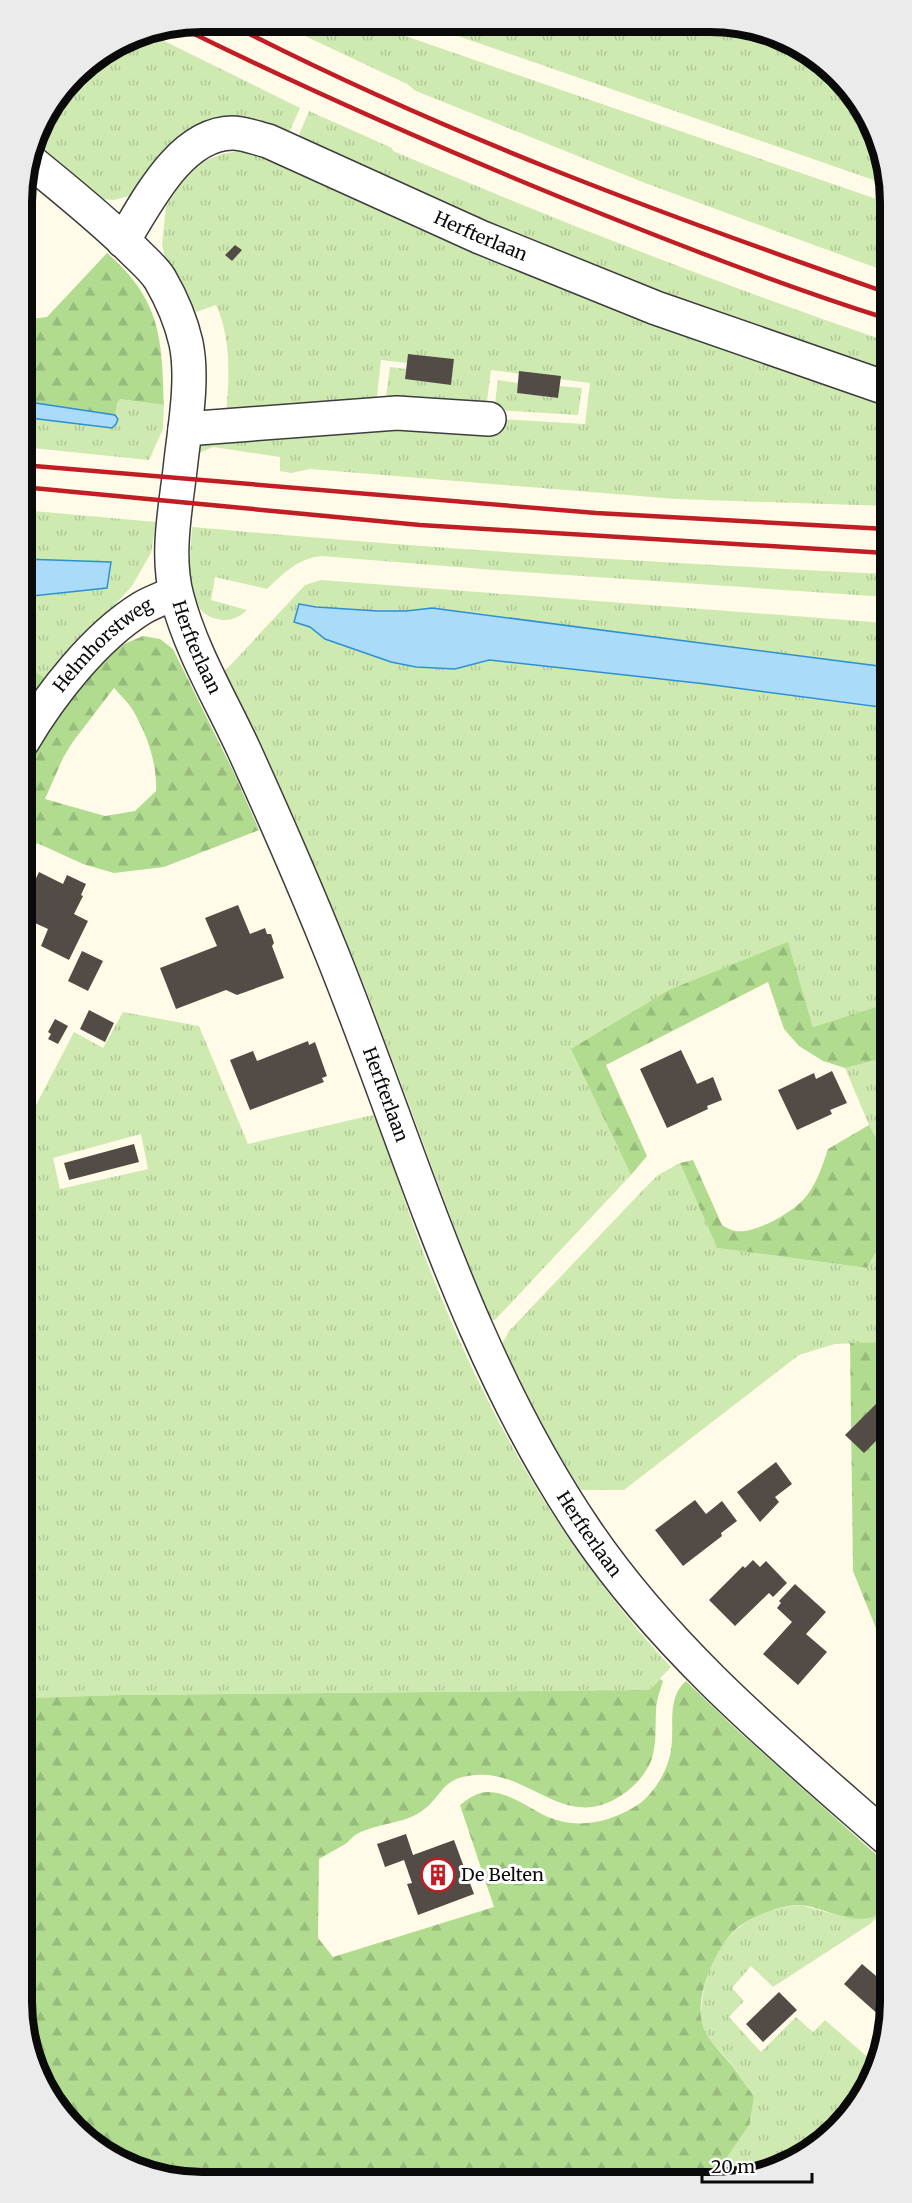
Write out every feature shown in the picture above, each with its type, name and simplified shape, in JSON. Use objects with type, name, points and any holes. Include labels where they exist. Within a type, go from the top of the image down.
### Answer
[{"type":"street","name":"Herfterlaan","points":[[123,241],[145,205],[179,159],[195,144],[211,137],[230,133],[245,134],[268,141],[480,237],[656,308],[880,386]]},
{"type":"street","name":"Herfterlaan","points":[[35,166],[123,241],[158,275],[176,311],[187,345],[188,386],[171,554],[175,593],[194,646],[244,750],[329,948],[439,1238],[482,1342],[528,1436],[588,1534],[617,1574],[690,1658],[748,1716],[880,1832]]},
{"type":"street","points":[[185,429],[397,413],[489,419]]},
{"type":"street","name":"Helmhorstweg","points":[[32,726],[78,665],[114,629],[142,608],[175,593]]},
{"type":"green space","points":[[294,31],[391,31],[880,200],[880,269],[645,183],[416,91],[407,84]]},
{"type":"green space","points":[[444,31],[711,31],[744,35],[765,41],[805,60],[831,81],[845,98],[858,116],[868,136],[875,157],[879,182]]},
{"type":"green space","points":[[157,37],[300,108],[287,137],[257,124],[129,196],[114,200],[101,199],[39,151],[54,116],[81,81],[107,60],[136,44]]},
{"type":"green space","points":[[309,111],[392,148],[393,151],[515,202],[699,274],[880,339],[880,375],[710,317],[296,142]]},
{"type":"green space","points":[[254,151],[880,396],[880,506],[676,499],[310,469],[291,473],[280,471],[280,457],[213,447],[199,453],[200,445],[226,435],[499,419],[585,424],[590,383],[491,370],[486,409],[385,404],[390,367],[406,369],[405,378],[451,385],[454,359],[409,354],[407,363],[381,360],[376,405],[226,416],[228,360],[221,318],[216,305],[196,312],[188,294],[167,265],[162,245],[166,206],[181,183],[194,169],[222,154]]},
{"type":"green space","points":[[107,253],[125,270],[138,287],[155,322],[162,360],[164,405],[118,399],[115,415],[32,402],[32,319],[47,317]]},
{"type":"green space","points":[[498,380],[518,383],[517,393],[558,398],[559,386],[582,388],[578,415],[494,410]]},
{"type":"green space","points":[[117,399],[164,405],[163,429],[149,460],[32,448],[32,418],[112,428],[118,419],[115,415]]},
{"type":"green space","points":[[32,511],[156,522],[151,553],[132,586],[46,679],[32,669],[32,596],[107,588],[111,562],[32,559]]},
{"type":"green space","points":[[192,527],[539,554],[880,574],[880,597],[321,556],[298,564],[285,572],[267,589],[215,577],[211,600],[247,610],[234,619],[222,620],[206,614],[198,605],[193,594],[190,566]]},
{"type":"green space","points":[[321,580],[880,623],[880,666],[432,608],[378,611],[299,604],[295,622],[310,627],[336,643],[391,662],[416,667],[455,669],[489,660],[706,684],[880,707],[880,1006],[813,1027],[788,943],[572,1050],[631,1175],[495,1320],[490,1320],[343,933],[285,801],[224,672],[305,585]]},
{"type":"green space","points":[[143,636],[160,639],[173,649],[235,775],[259,830],[164,867],[114,873],[83,864],[37,843],[32,853],[32,750],[60,710],[107,656],[124,644]],"holes":[[[114,688],[128,703],[148,741],[155,771],[156,791],[135,811],[105,816],[45,799],[72,743]]]},
{"type":"green space","points":[[32,669],[46,679],[32,698]]},
{"type":"green space","points":[[788,942],[813,1027],[880,1006],[880,1059],[845,1068],[823,1061],[799,1046],[784,1029],[768,982],[606,1065],[647,1156],[631,1175],[571,1049],[669,990]]},
{"type":"green space","points":[[123,1012],[199,1026],[248,1144],[377,1114],[428,1265],[458,1337],[492,1408],[529,1477],[572,1543],[619,1606],[671,1667],[649,1690],[31,1698],[31,1114],[74,1032],[103,1048]],"holes":[[[141,1134],[148,1169],[60,1189],[53,1158]]]},
{"type":"green space","points":[[880,1059],[880,1145],[869,1125],[845,1068]]},
{"type":"green space","points":[[869,1125],[880,1145],[880,1248],[867,1268],[717,1248],[680,1163],[693,1160],[722,1225],[735,1231],[743,1231],[781,1217],[803,1200],[815,1182],[828,1149]]},
{"type":"green space","points":[[680,1163],[717,1248],[867,1268],[880,1248],[880,1342],[835,1344],[799,1355],[624,1490],[580,1490],[532,1410],[501,1346],[509,1331],[658,1175]]},
{"type":"green space","points":[[880,1342],[880,1638],[853,1571],[850,1343]]},
{"type":"green space","points":[[660,1679],[663,1681],[657,1704],[653,1755],[643,1776],[627,1792],[602,1805],[583,1807],[548,1798],[496,1776],[476,1775],[456,1779],[449,1783],[422,1811],[399,1821],[365,1830],[319,1859],[318,1938],[333,1957],[494,1907],[460,1805],[481,1793],[497,1793],[512,1798],[548,1817],[571,1823],[595,1822],[629,1810],[650,1793],[664,1773],[671,1750],[674,1704],[680,1688],[686,1681],[880,1858],[880,1913],[861,1919],[840,1916],[801,1905],[775,1909],[740,1926],[720,1949],[708,1974],[701,1999],[702,2023],[712,2042],[732,2065],[754,2097],[749,2125],[717,2171],[201,2172],[179,2170],[147,2162],[107,2143],[74,2114],[60,2096],[44,2067],[37,2046],[31,2002],[31,1698],[649,1690]]},
{"type":"green space","points":[[801,1905],[831,1914],[852,1917],[880,1914],[870,1924],[773,1987],[751,1966],[732,1988],[744,2001],[729,2017],[761,2052],[796,2017],[813,2032],[825,2020],[870,2059],[858,2087],[845,2105],[831,2122],[805,2143],[776,2159],[755,2166],[716,2172],[754,2097],[736,2070],[709,2038],[702,2025],[703,1993],[715,1957],[724,1942],[749,1921],[781,1908]]},
{"type":"water","points":[[32,402],[115,415],[118,419],[112,428],[32,418]]},
{"type":"water","points":[[32,559],[111,562],[107,588],[32,596]]},
{"type":"water","points":[[299,604],[378,611],[432,608],[880,666],[880,707],[706,684],[489,660],[455,669],[416,667],[391,662],[325,639],[310,627],[294,622]]},
{"type":"building","points":[[235,245],[242,250],[232,261],[225,255]]},
{"type":"building","points":[[408,354],[454,359],[451,385],[405,379]]},
{"type":"building","points":[[519,371],[561,376],[558,398],[517,393]]},
{"type":"building","points":[[39,872],[63,884],[67,875],[86,884],[74,914],[88,921],[69,960],[41,946],[48,929],[32,921],[32,888]]},
{"type":"building","points":[[238,905],[250,934],[265,928],[267,934],[271,934],[274,943],[272,946],[284,978],[237,995],[226,990],[176,1009],[160,968],[217,946],[205,918]]},
{"type":"building","points":[[82,951],[103,961],[88,991],[68,981]]},
{"type":"building","points":[[89,1010],[114,1023],[105,1042],[80,1029]]},
{"type":"building","points":[[55,1019],[68,1026],[58,1044],[48,1039],[51,1034],[48,1032]]},
{"type":"building","points":[[308,1041],[309,1045],[315,1042],[327,1076],[322,1078],[324,1082],[250,1110],[230,1060],[253,1051],[257,1061]]},
{"type":"building","points":[[681,1050],[697,1084],[713,1077],[722,1100],[667,1128],[640,1069]]},
{"type":"building","points":[[832,1071],[847,1103],[830,1110],[832,1114],[797,1130],[778,1090],[814,1073],[816,1079]]},
{"type":"building","points":[[134,1144],[139,1162],[69,1180],[64,1163]]},
{"type":"building","points":[[880,1400],[880,1437],[864,1453],[845,1435]]},
{"type":"building","points":[[776,1462],[792,1484],[775,1497],[779,1502],[760,1522],[737,1492]]},
{"type":"building","points":[[695,1500],[706,1514],[722,1501],[737,1521],[721,1533],[722,1536],[683,1566],[655,1530]]},
{"type":"building","points":[[753,1560],[760,1567],[766,1561],[787,1583],[773,1597],[769,1593],[735,1626],[709,1600],[743,1566],[745,1568]]},
{"type":"building","points":[[795,1584],[826,1612],[806,1634],[827,1652],[798,1685],[763,1654],[792,1622],[777,1608],[781,1603],[779,1601]]},
{"type":"building","name":"De Belten","points":[[406,1834],[413,1855],[454,1840],[474,1894],[418,1915],[407,1884],[412,1883],[404,1860],[385,1867],[377,1844]]},
{"type":"building","points":[[862,1964],[880,1979],[880,2016],[844,1984]]},
{"type":"building","points":[[779,1992],[797,2010],[763,2042],[746,2024]]},
{"type":"railway","points":[[244,31],[385,99],[467,135],[633,201],[880,290]]},
{"type":"railway","points":[[190,32],[322,95],[518,180],[725,262],[880,316]]},
{"type":"railway","points":[[32,466],[596,513],[880,529]]},
{"type":"railway","points":[[32,488],[420,525],[880,553]]},
{"type":"place","name":"De Belten","points":[[438,1875]]}]
